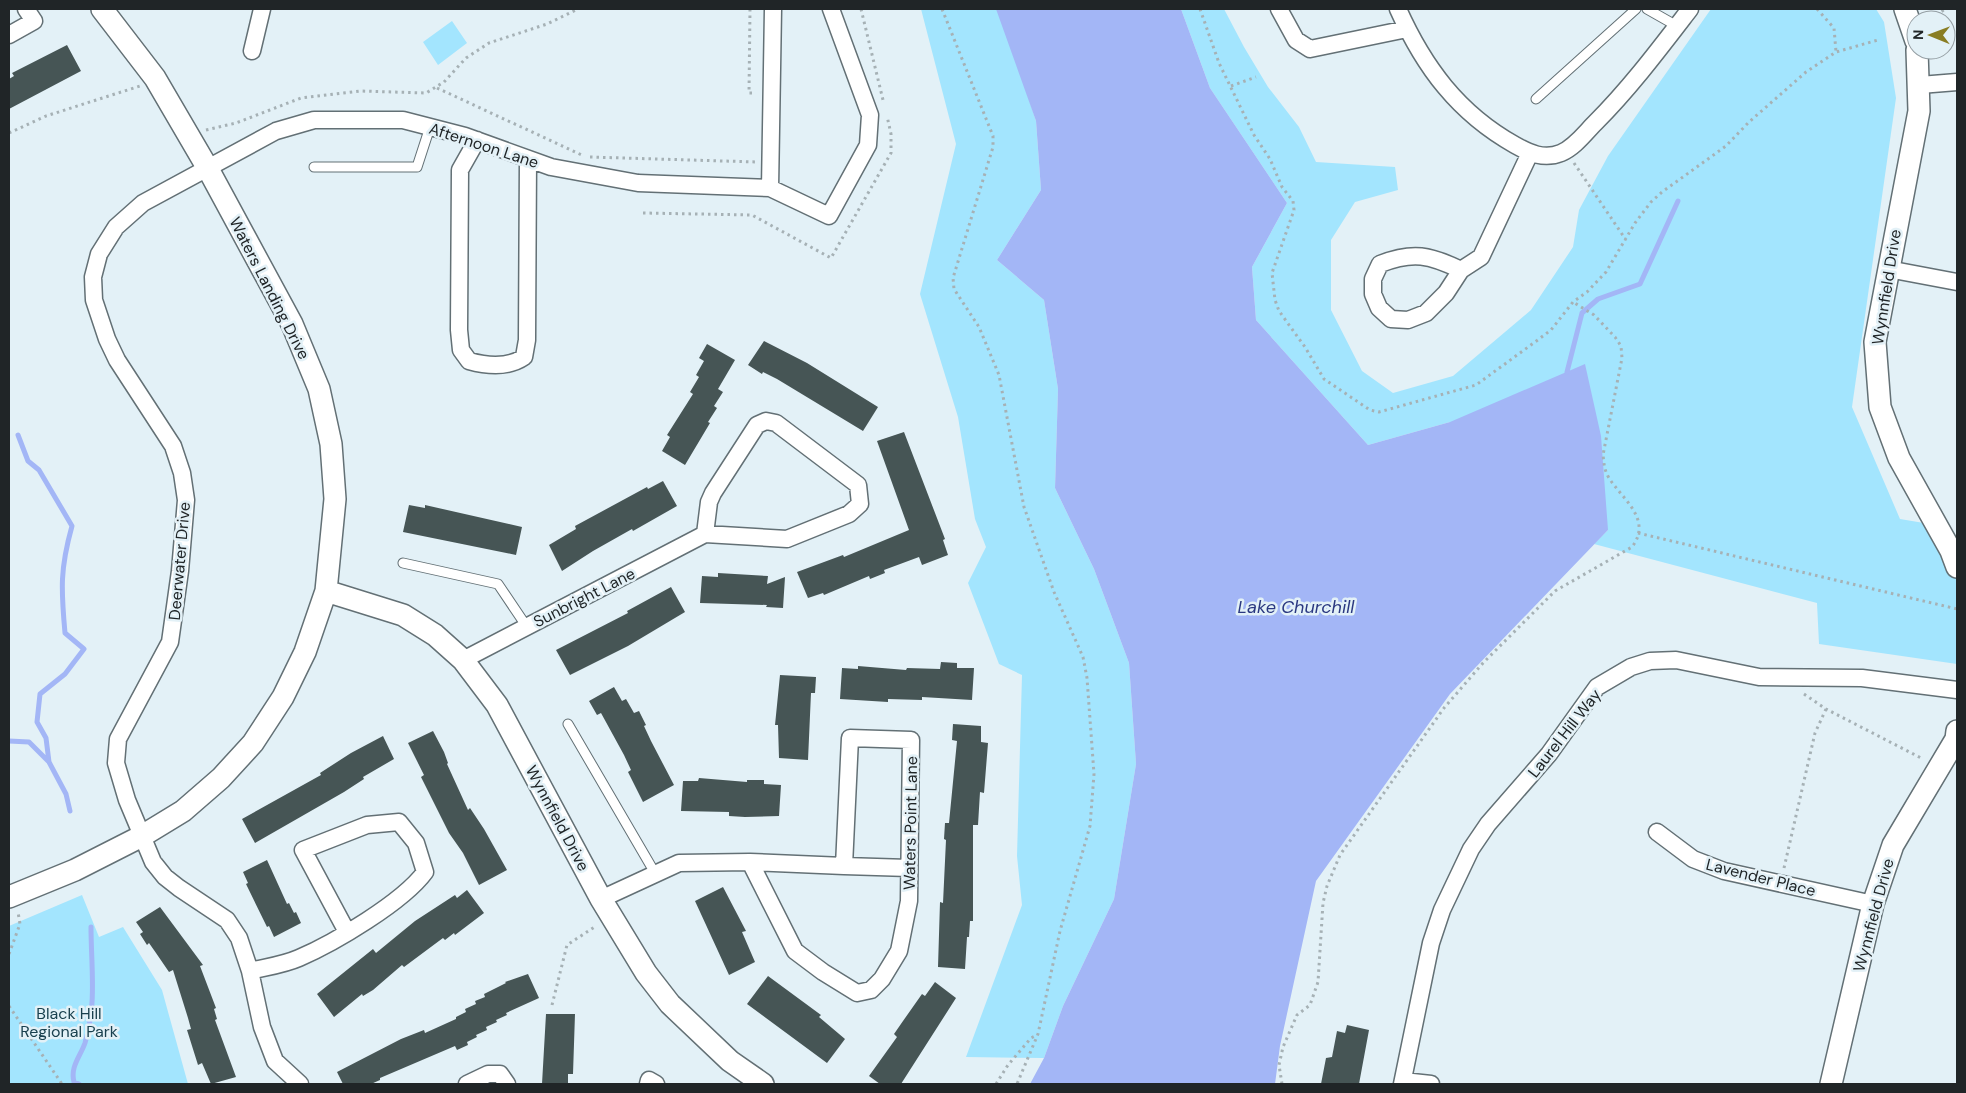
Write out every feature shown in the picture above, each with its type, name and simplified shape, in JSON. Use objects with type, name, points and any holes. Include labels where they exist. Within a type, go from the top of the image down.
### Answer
[{"type":"street","points":[[9,35],[34,21],[26,9]]},
{"type":"street","name":"Waters Landing Drive","points":[[10,892],[75,870],[142,836],[183,810],[221,778],[253,743],[282,697],[305,652],[326,592],[336,499],[331,444],[319,389],[292,324],[207,167],[155,78],[102,9]]},
{"type":"street","points":[[252,51],[262,9]]},
{"type":"street","points":[[770,188],[772,9]]},
{"type":"street","name":"Afternoon Lane","points":[[207,167],[276,131],[314,120],[404,120],[477,140],[550,167],[638,183],[770,188],[829,216],[868,145],[870,115],[831,9]]},
{"type":"street","points":[[1279,9],[1296,40],[1310,49],[1407,29]]},
{"type":"street","points":[[1398,9],[1407,29],[1444,86],[1467,112],[1504,139],[1530,153],[1547,157],[1565,150],[1576,142],[1623,96],[1690,9]]},
{"type":"street","name":"Wynnfield Drive","points":[[1918,60],[1920,85],[1919,110],[1875,342],[1880,407],[1899,458],[1955,557]]},
{"type":"street","points":[[1920,85],[1957,82]]},
{"type":"street","points":[[477,140],[460,170],[459,330],[461,350],[469,361],[484,365],[515,364],[524,357],[527,340],[528,159]]},
{"type":"street","points":[[1461,270],[1432,257],[1416,255],[1397,257],[1380,264],[1373,278],[1374,294],[1379,308],[1391,319],[1408,320],[1426,313],[1446,293],[1461,270],[1481,257],[1530,153]]},
{"type":"street","name":"Deerwater Drive","points":[[207,167],[143,203],[116,227],[99,254],[93,277],[94,300],[106,339],[117,360],[173,446],[182,473],[186,500],[180,571],[170,642],[118,739],[116,763],[127,800],[152,862],[165,877],[227,920],[239,938],[250,971],[262,1027],[275,1061],[300,1084]]},
{"type":"street","points":[[1888,269],[1957,282]]},
{"type":"street","points":[[766,421],[776,423],[858,486],[861,495],[860,504],[849,514],[787,539],[705,534],[708,502],[758,425],[766,421]]},
{"type":"street","name":"Sunbright Lane","points":[[463,660],[705,534]]},
{"type":"street","name":"Wynnfield Drive","points":[[326,592],[403,615],[435,635],[463,660],[497,705],[607,907],[646,973],[670,1004],[730,1061],[763,1084]]},
{"type":"street","name":"Laurel Hill Way","points":[[1402,1082],[1431,943],[1442,910],[1471,849],[1488,824],[1549,754],[1597,688],[1631,667],[1650,661],[1676,660],[1759,678],[1862,678],[1957,690]]},
{"type":"street","name":"Wynnfield Drive","points":[[1831,1084],[1873,904],[1893,845],[1956,739],[1957,731]]},
{"type":"street","name":"Waters Point Lane","points":[[750,862],[795,951],[857,993],[871,990],[882,979],[899,950],[909,901],[911,740],[850,738],[844,866]]},
{"type":"street","points":[[250,971],[297,959],[334,942],[414,887],[426,872],[416,843],[399,822],[366,825],[303,850],[347,932]]},
{"type":"street","name":"Lavender Place","points":[[1657,832],[1693,859],[1724,871],[1873,904]]},
{"type":"street","points":[[607,907],[655,874],[679,862],[750,862],[909,868]]},
{"type":"street","points":[[467,1084],[488,1074],[500,1074],[507,1084]]},
{"type":"street","points":[[648,1084],[649,1080],[656,1084]]},
{"type":"street","points":[[1402,1082],[1431,1084]]},
{"type":"lane","points":[[1536,99],[1636,9]]},
{"type":"lane","points":[[1647,9],[1677,26]]},
{"type":"lane","points":[[314,167],[417,167],[430,127]]},
{"type":"lane","points":[[403,563],[498,584],[526,626]]},
{"type":"lane","points":[[568,724],[655,874]]},
{"type":"path","points":[[189,135],[236,123],[301,98],[362,91],[426,93],[437,88],[475,50],[498,39],[547,24],[578,9]]},
{"type":"path","points":[[861,9],[884,105]]},
{"type":"path","points":[[942,9],[993,136],[993,146],[953,278],[954,289],[979,327],[999,375],[1012,434],[1024,507],[1054,592],[1083,657],[1087,678],[1094,774],[1091,818],[1060,931],[1038,1034],[1017,1084]]},
{"type":"path","points":[[1817,9],[1829,20],[1834,28],[1836,52]]},
{"type":"path","points":[[1231,86],[1256,77]]},
{"type":"path","points":[[9,133],[67,109],[142,86],[155,78]]},
{"type":"path","points":[[437,88],[585,156],[757,162]]},
{"type":"path","points":[[643,213],[752,215],[831,258],[891,153],[892,134],[887,114]]},
{"type":"path","points":[[1565,150],[1626,240]]},
{"type":"path","points":[[1282,1084],[1280,1065],[1289,1030],[1296,1015],[1310,1006],[1318,982],[1323,904],[1340,855],[1444,708],[1483,663],[1555,591],[1632,546],[1638,532],[1638,516],[1608,477],[1604,467],[1604,448],[1622,358],[1621,346],[1589,312],[1573,302]]},
{"type":"path","points":[[1638,532],[1957,608]]},
{"type":"path","points":[[1781,678],[1826,709],[1926,760]]},
{"type":"path","points":[[1780,884],[1816,733],[1826,709]]},
{"type":"path","points":[[9,954],[20,924],[10,892]]},
{"type":"path","points":[[552,1005],[567,945],[607,907]]},
{"type":"path","points":[[9,1006],[62,1084]]},
{"type":"path","points":[[996,1084],[1008,1065],[1032,1038],[1038,1034]]},
{"type":"green space","points":[[921,9],[999,9],[1036,121],[1041,190],[997,260],[1044,300],[1058,389],[1055,488],[1094,569],[1129,663],[1136,764],[1114,899],[1063,1006],[1044,1058],[966,1057],[1022,905],[1017,856],[1022,675],[999,664],[968,583],[986,547],[975,519],[958,417],[920,294],[956,144]]},
{"type":"green space","points":[[1181,9],[1224,9],[1268,87],[1299,127],[1316,162],[1395,167],[1398,190],[1355,202],[1331,240],[1331,310],[1362,371],[1393,393],[1453,376],[1531,310],[1573,247],[1579,210],[1608,156],[1711,9],[1876,9],[1884,22],[1896,98],[1852,407],[1900,519],[1936,525],[1957,570],[1957,664],[1819,644],[1817,603],[1594,544],[1608,530],[1450,422],[1368,445],[1256,320],[1252,267],[1287,203],[1210,88]]},
{"type":"green space","points":[[452,21],[467,43],[438,65],[423,42]]},
{"type":"green space","name":"Black Hill Regional Park","points":[[82,895],[99,937],[123,927],[162,990],[188,1084],[9,1084],[9,926]]},
{"type":"water","name":"Lake Churchill","points":[[996,9],[1181,9],[1210,88],[1287,203],[1252,267],[1256,320],[1368,445],[1450,422],[1585,364],[1601,436],[1608,530],[1450,694],[1316,881],[1280,1046],[1275,1084],[1030,1084],[1044,1058],[1063,1006],[1114,899],[1136,764],[1129,663],[1094,569],[1055,488],[1058,389],[1044,300],[997,260],[1041,190],[1036,121]]},
{"type":"building","points":[[67,45],[81,71],[9,109],[9,79],[14,76],[12,73]]},
{"type":"building","points":[[764,341],[807,363],[878,407],[863,431],[777,379],[763,372],[762,374],[748,365]]},
{"type":"building","points":[[707,344],[735,360],[718,389],[723,392],[714,406],[717,408],[708,422],[710,423],[685,465],[662,451],[670,437],[667,435],[693,394],[690,392],[699,377],[696,375],[704,361],[699,358]]},
{"type":"building","points":[[904,432],[945,539],[943,540],[948,555],[922,565],[919,557],[884,570],[885,573],[870,579],[869,576],[824,595],[823,593],[808,598],[797,572],[843,555],[844,557],[909,530],[877,441]]},
{"type":"building","points":[[663,481],[677,506],[593,551],[562,571],[549,545],[576,529],[575,526],[647,487],[648,489]]},
{"type":"building","points":[[409,505],[425,508],[425,505],[522,527],[516,555],[403,532]]},
{"type":"building","points":[[718,573],[768,576],[767,584],[785,577],[783,608],[766,607],[767,605],[700,603],[702,576],[718,577]]},
{"type":"building","points":[[671,587],[685,612],[628,646],[570,675],[556,650],[628,613],[627,611]]},
{"type":"building","points":[[941,662],[957,663],[957,668],[974,668],[972,700],[922,697],[922,700],[888,699],[888,702],[840,699],[842,668],[858,669],[858,666],[906,670],[907,668],[940,669]]},
{"type":"building","points":[[780,675],[816,677],[815,693],[811,693],[808,760],[779,758],[778,725],[775,725]]},
{"type":"building","points":[[614,687],[622,701],[626,699],[634,713],[639,711],[651,741],[674,785],[643,802],[628,772],[631,770],[624,755],[601,713],[597,715],[589,701]]},
{"type":"building","points":[[953,724],[981,726],[981,742],[988,743],[984,793],[980,792],[978,825],[973,825],[973,921],[970,921],[969,937],[967,937],[965,969],[938,967],[940,902],[943,903],[945,823],[949,823],[957,741],[952,740]]},
{"type":"building","points":[[433,731],[444,752],[447,764],[468,810],[470,808],[484,829],[507,870],[479,885],[463,853],[449,833],[421,777],[424,775],[408,743]]},
{"type":"building","points":[[383,736],[394,759],[363,777],[364,779],[344,792],[255,843],[242,819],[321,775],[320,773],[351,753]]},
{"type":"building","points":[[699,778],[747,782],[747,780],[764,780],[764,784],[781,785],[779,816],[745,817],[729,816],[729,812],[681,811],[683,781],[698,781]]},
{"type":"building","points":[[267,860],[287,904],[289,903],[294,913],[296,912],[301,923],[274,937],[269,926],[267,927],[246,884],[248,883],[243,872]]},
{"type":"building","points":[[723,887],[746,931],[742,932],[755,962],[729,975],[695,901]]},
{"type":"building","points":[[467,890],[484,913],[455,935],[454,933],[445,940],[443,938],[404,967],[402,965],[373,990],[363,996],[362,994],[334,1017],[317,994],[373,949],[376,953],[415,921],[455,895],[457,898]]},
{"type":"building","points":[[160,907],[203,965],[200,966],[216,1008],[214,1009],[217,1019],[215,1020],[236,1077],[211,1084],[202,1063],[198,1065],[187,1030],[191,1029],[173,970],[169,972],[149,943],[147,945],[140,934],[143,932],[136,922]]},
{"type":"building","points":[[528,974],[539,998],[506,1013],[507,1015],[496,1020],[497,1022],[486,1027],[487,1030],[467,1042],[468,1045],[457,1050],[455,1046],[380,1078],[380,1080],[371,1084],[343,1084],[337,1072],[401,1039],[424,1030],[425,1033],[456,1019],[456,1017],[466,1012],[465,1009],[476,1004],[475,1001],[485,997],[484,994],[505,982]]},
{"type":"building","points":[[768,976],[821,1015],[819,1017],[845,1039],[827,1063],[747,1004]]},
{"type":"building","points":[[935,982],[956,998],[901,1084],[880,1084],[869,1076],[897,1037],[894,1034],[903,1021],[922,994],[925,996]]},
{"type":"building","points":[[546,1014],[575,1014],[573,1074],[568,1074],[568,1084],[542,1084]]},
{"type":"building","points":[[1347,1025],[1369,1030],[1359,1084],[1321,1084],[1326,1058],[1332,1057],[1337,1031],[1345,1033]]},
{"type":"waterway","points":[[1567,372],[1582,313],[1598,299],[1640,284],[1678,201]]},
{"type":"waterway","points":[[18,435],[28,461],[39,470],[72,526],[65,555],[62,579],[65,633],[84,649],[65,674],[40,694],[37,722],[46,738],[49,762],[66,794],[70,811]]},
{"type":"waterway","points":[[9,741],[29,742],[48,761]]},
{"type":"waterway","points":[[79,1084],[74,1082],[73,1072],[85,1043],[91,1014],[91,927]]}]
